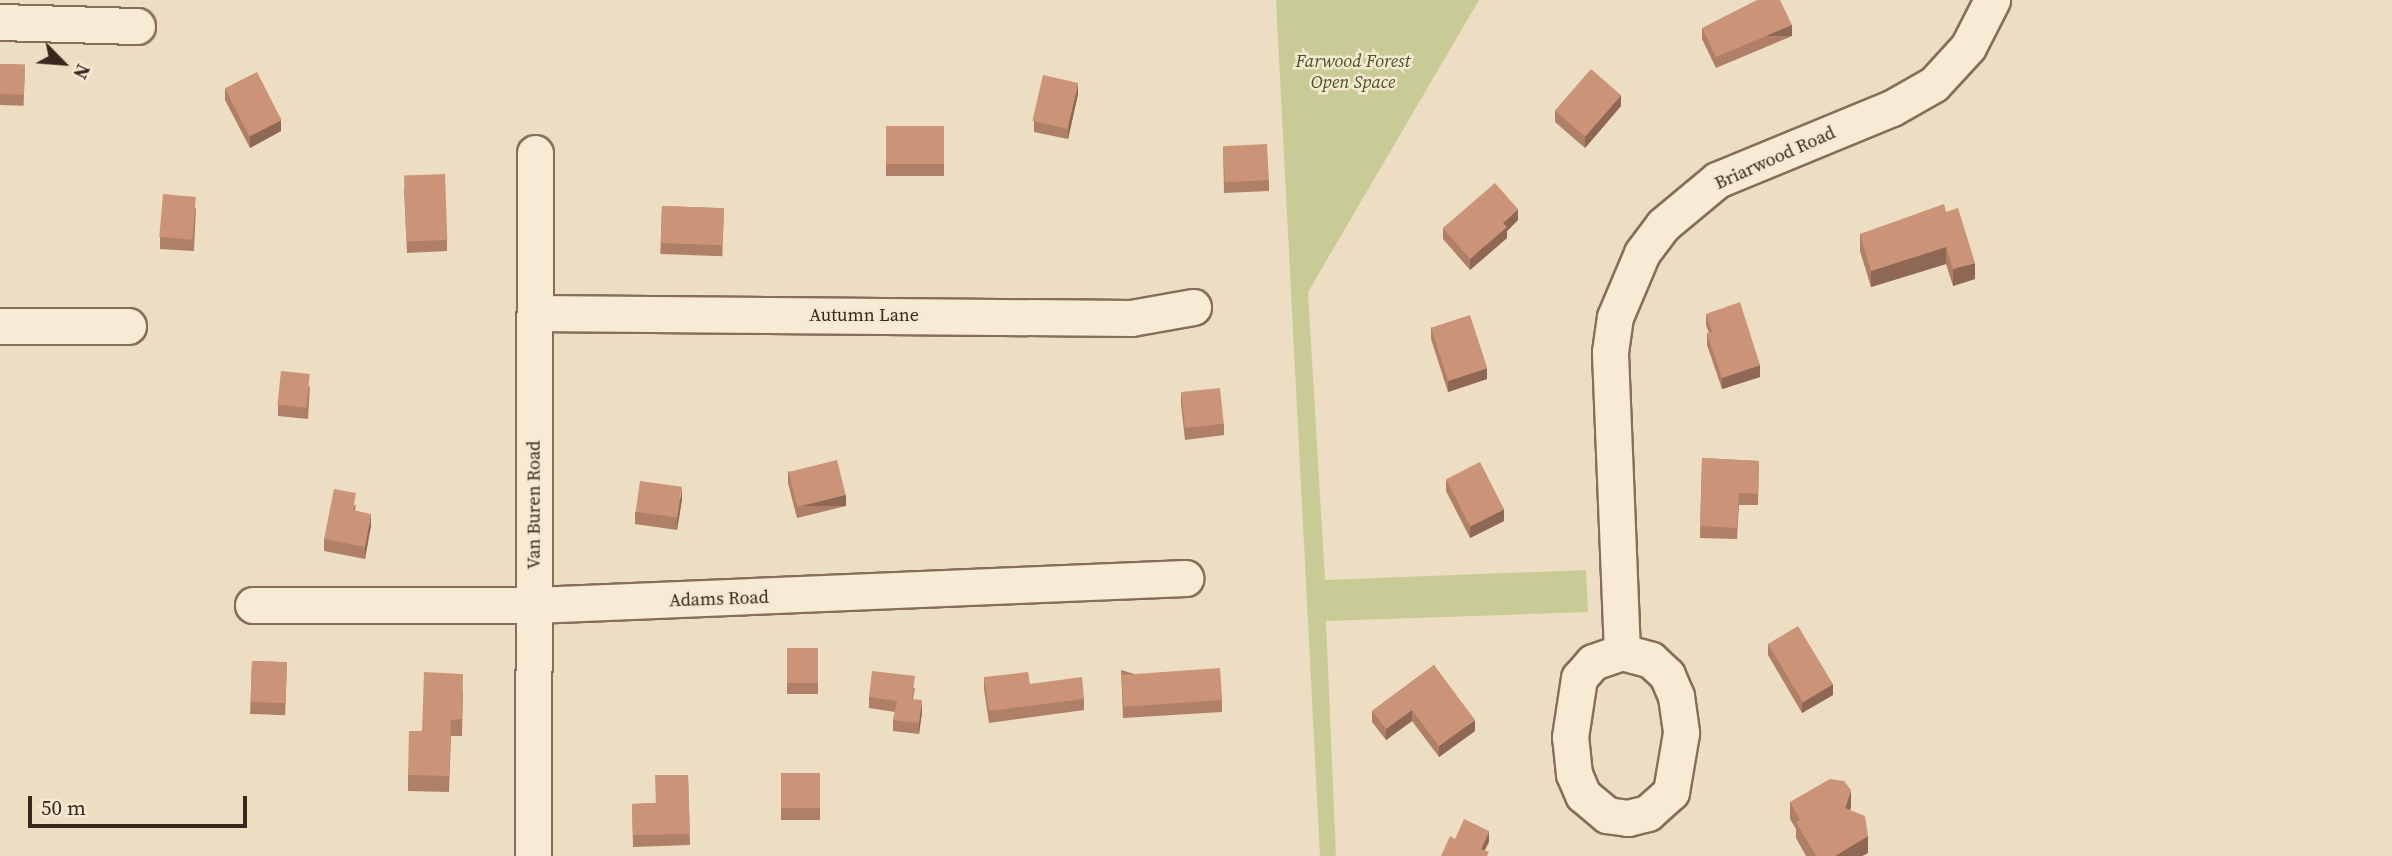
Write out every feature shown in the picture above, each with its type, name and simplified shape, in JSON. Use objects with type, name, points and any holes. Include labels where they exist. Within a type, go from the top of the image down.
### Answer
[{"type":"street","name":"Briarwood Road","points":[[1622,652],[1610,352],[1615,317],[1642,253],[1663,225],[1717,180],[1892,108],[1934,84],[1968,47],[1993,0]]},
{"type":"street","points":[[0,22],[137,26]]},
{"type":"street","name":"Van Buren Road","points":[[533,856],[536,153]]},
{"type":"street","name":"Autumn Lane","points":[[535,313],[1130,318],[1192,307]]},
{"type":"street","points":[[0,326],[128,326]]},
{"type":"street","name":"Adams Road","points":[[253,605],[534,605],[1185,578]]},
{"type":"street","points":[[1622,652],[1651,660],[1667,675],[1676,696],[1681,733],[1671,792],[1648,813],[1628,818],[1607,815],[1583,796],[1574,774],[1570,737],[1572,700],[1579,678],[1593,662],[1622,652]]},
{"type":"green space","name":"Farwood Forest Open Space","points":[[1276,0],[1479,0],[1308,292],[1325,580],[1586,570],[1588,612],[1326,621],[1336,856],[1320,856]]},
{"type":"building","points":[[1757,0],[1780,0],[1792,25],[1716,57],[1702,28]]},
{"type":"building","points":[[0,64],[25,65],[24,95],[0,94]]},
{"type":"building","points":[[1591,69],[1621,95],[1585,137],[1555,111]]},
{"type":"building","points":[[257,72],[282,120],[249,136],[225,88]]},
{"type":"building","points":[[1043,75],[1078,83],[1068,129],[1032,121]]},
{"type":"building","points":[[886,126],[944,126],[944,164],[886,164]]},
{"type":"building","points":[[1267,144],[1269,180],[1225,182],[1223,146]]},
{"type":"building","points":[[445,174],[447,240],[406,241],[404,175]]},
{"type":"building","points":[[1495,183],[1518,209],[1503,223],[1507,227],[1470,259],[1443,228]]},
{"type":"building","points":[[163,194],[196,197],[192,240],[159,237]]},
{"type":"building","points":[[1944,204],[1946,212],[1958,208],[1975,263],[1953,269],[1946,247],[1871,271],[1860,234]]},
{"type":"building","points":[[662,206],[724,208],[723,245],[661,243]]},
{"type":"building","points":[[1740,302],[1760,365],[1722,378],[1707,333],[1712,332],[1706,314]]},
{"type":"building","points":[[1470,315],[1487,368],[1448,381],[1431,328]]},
{"type":"building","points":[[281,371],[310,374],[306,408],[277,405]]},
{"type":"building","points":[[1220,388],[1224,424],[1185,428],[1181,392]]},
{"type":"building","points":[[1702,458],[1759,461],[1758,494],[1739,493],[1737,528],[1700,526]]},
{"type":"building","points":[[837,460],[846,495],[797,507],[788,472]]},
{"type":"building","points":[[1480,462],[1504,509],[1470,526],[1446,479]]},
{"type":"building","points":[[640,481],[682,487],[677,518],[636,512]]},
{"type":"building","points":[[334,489],[356,493],[353,510],[371,514],[365,547],[324,539]]},
{"type":"building","points":[[1798,626],[1833,684],[1803,702],[1768,644]]},
{"type":"building","points":[[787,648],[818,648],[818,683],[787,683]]},
{"type":"building","points":[[252,661],[287,662],[286,703],[251,702]]},
{"type":"building","points":[[1434,665],[1475,720],[1439,746],[1412,710],[1386,729],[1372,711]]},
{"type":"building","points":[[1220,668],[1222,700],[1123,707],[1121,675]]},
{"type":"building","points":[[872,671],[915,676],[912,699],[922,700],[919,723],[893,720],[897,701],[869,697]]},
{"type":"building","points":[[424,672],[463,674],[462,719],[451,720],[449,776],[408,775],[409,731],[422,731]]},
{"type":"building","points":[[1028,672],[1030,684],[1082,677],[1084,699],[989,711],[984,677]]},
{"type":"building","points":[[781,773],[820,773],[820,808],[781,808]]},
{"type":"building","points":[[655,775],[688,775],[690,834],[633,835],[632,804],[656,803]]},
{"type":"building","points":[[1830,779],[1844,781],[1851,790],[1845,808],[1865,816],[1868,836],[1835,856],[1816,856],[1796,822],[1800,820],[1790,802]]},
{"type":"building","points":[[1464,819],[1489,831],[1481,849],[1489,852],[1487,856],[1441,856],[1450,836],[1455,839]]}]
